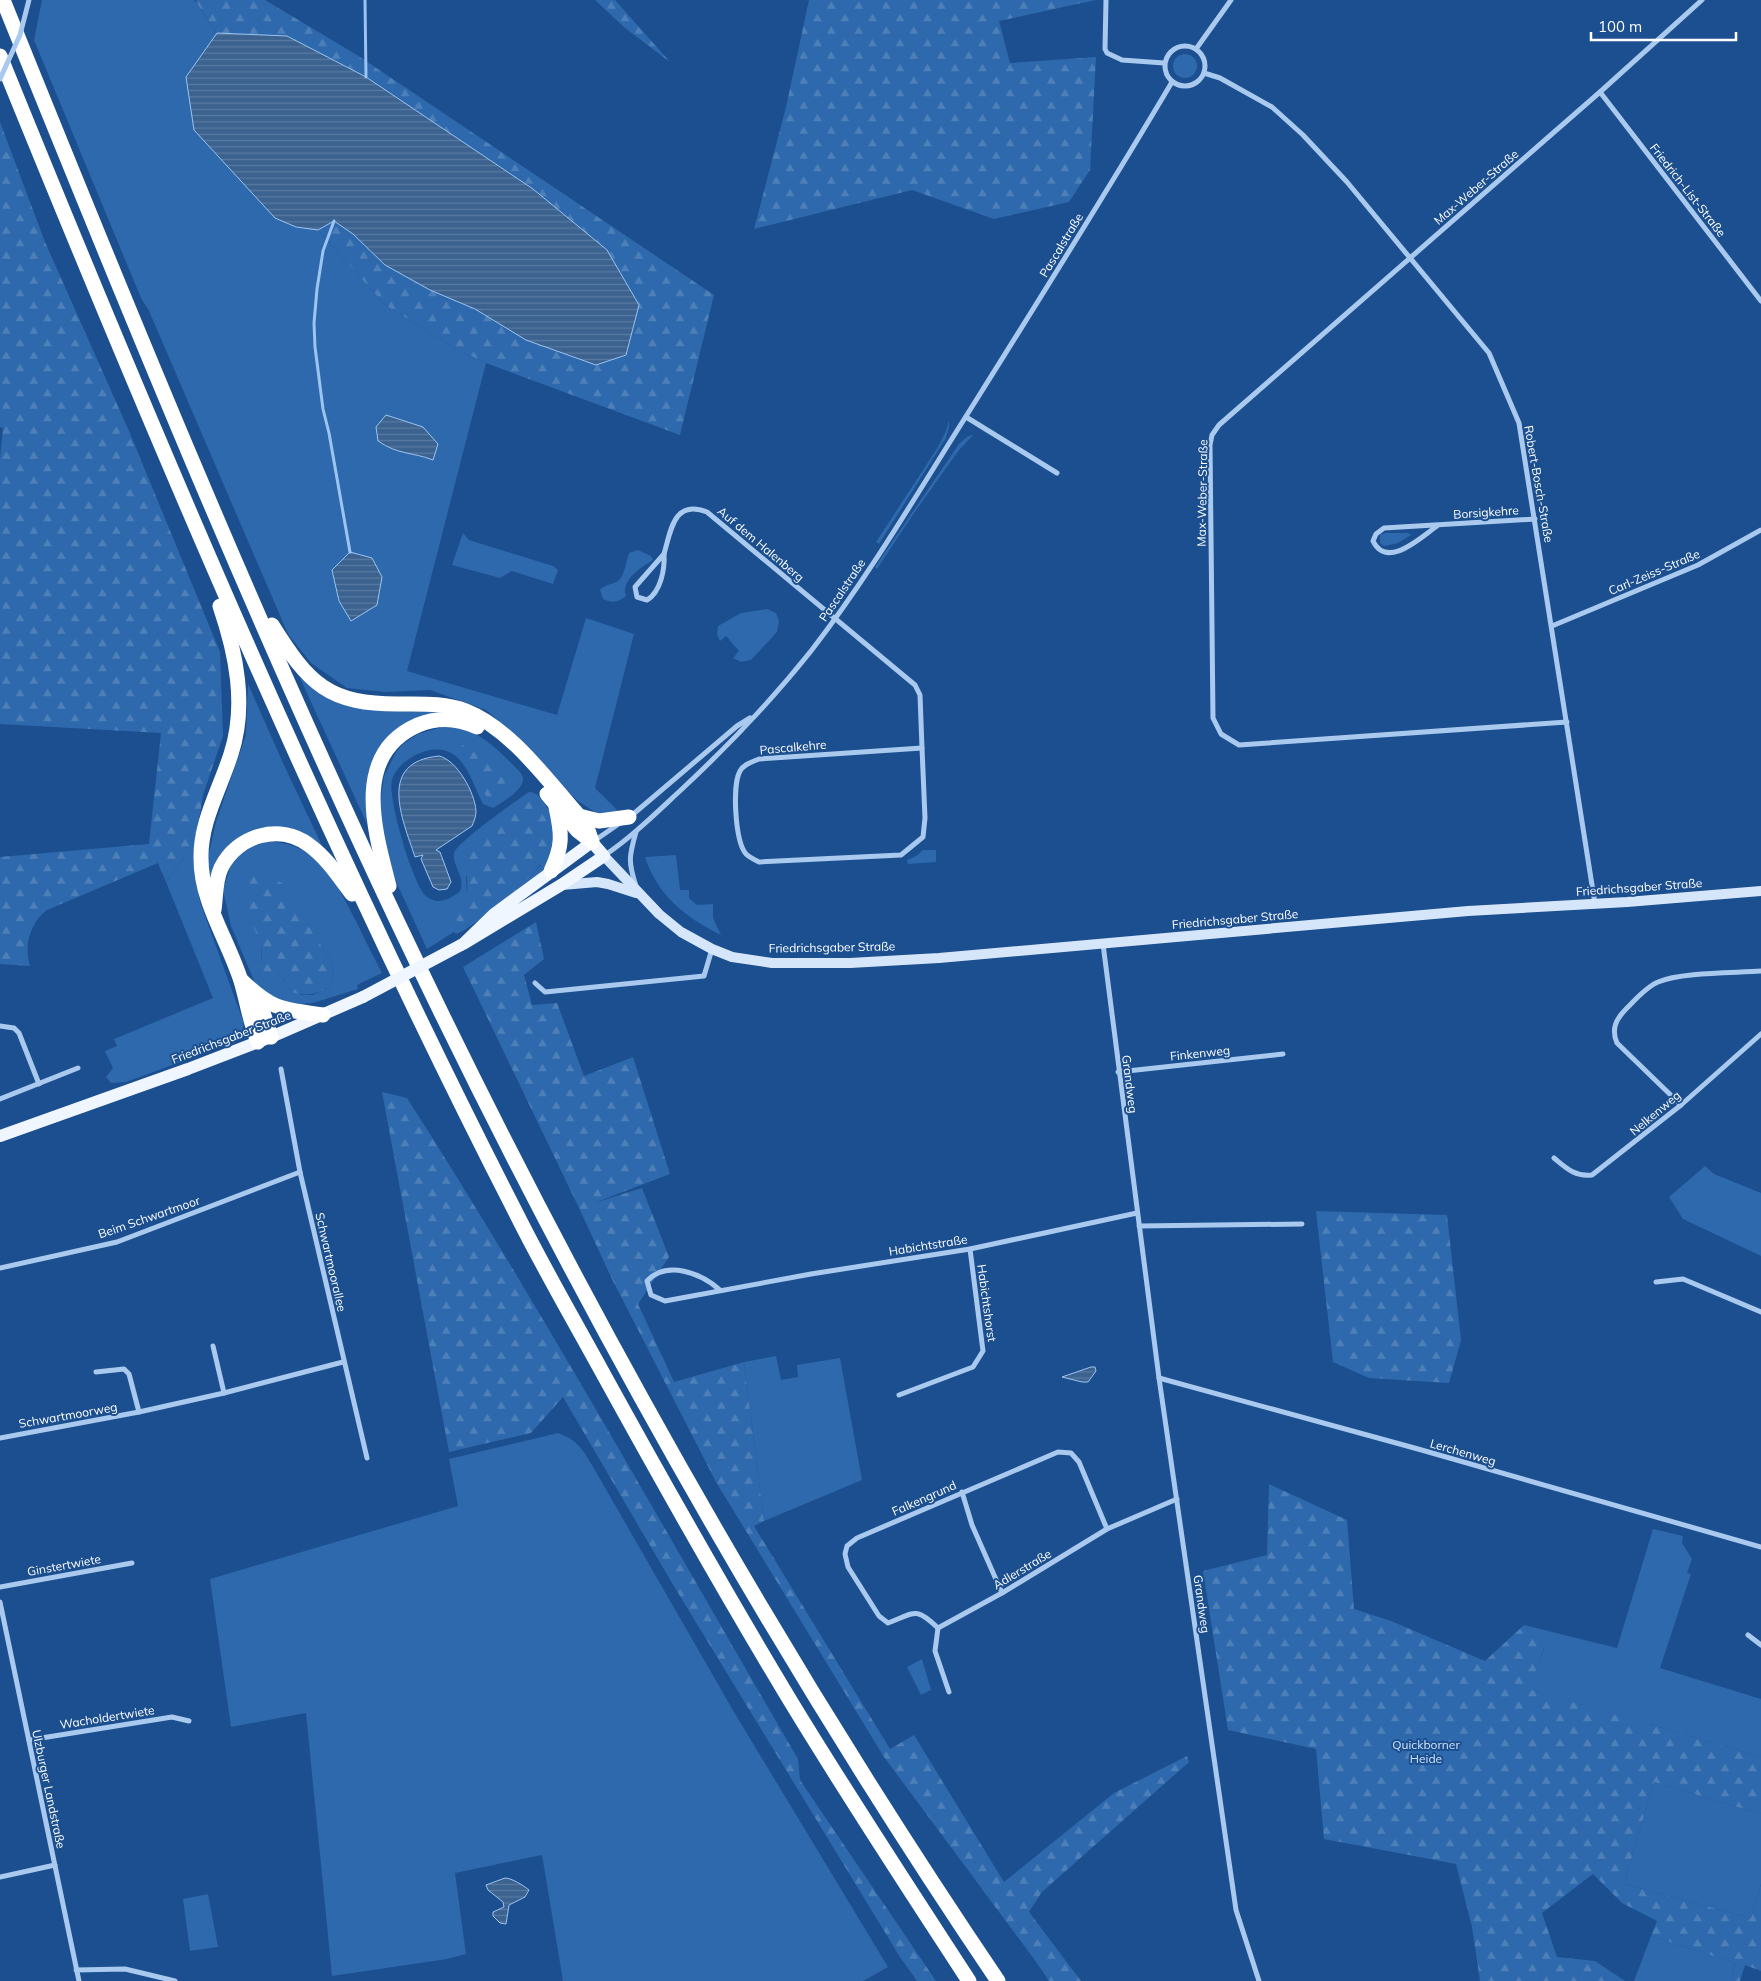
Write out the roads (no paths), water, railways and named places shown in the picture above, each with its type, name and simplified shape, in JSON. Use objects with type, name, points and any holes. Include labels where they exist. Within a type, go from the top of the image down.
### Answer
[{"type":"highway","points":[[3,0],[110,265],[244,581],[398,923],[540,1208],[693,1490],[833,1727],[937,1891],[998,1981]]},
{"type":"highway","points":[[0,56],[140,399],[292,749],[372,922],[520,1220],[671,1498],[796,1709],[899,1874],[969,1981]]},
{"type":"highway","points":[[211,566],[213,586],[233,650],[238,679],[239,709],[232,753],[203,834],[200,859],[207,898],[240,980],[249,1017],[265,1040]]},
{"type":"highway","points":[[244,581],[293,659],[307,675],[324,688],[339,696],[366,702],[451,706],[479,717],[499,731],[521,751],[579,816],[587,827],[592,842]]},
{"type":"highway","points":[[398,923],[374,821],[373,780],[384,752],[402,734],[423,723],[449,719],[471,724],[493,736],[504,745],[577,830],[592,842]]},
{"type":"highway","points":[[551,871],[559,853],[561,842],[561,827],[556,806]]},
{"type":"highway","points":[[579,816],[599,821],[628,817]]},
{"type":"highway","points":[[214,912],[217,880],[221,868],[229,856],[237,847],[250,839],[263,834],[281,834],[295,837],[309,845],[321,856],[334,870],[372,922]]},
{"type":"highway","points":[[240,980],[258,997],[274,1006],[287,1010],[323,1015]]},
{"type":"highway","points":[[258,997],[265,1040]]},
{"type":"main road","name":"Friedrichsgaber Straße","points":[[462,944],[494,914],[592,842],[639,894],[669,923],[712,949],[732,957],[772,963],[850,963],[939,958],[1485,910],[1595,904],[1761,891]]},
{"type":"main road","name":"Friedrichsgaber Straße","points":[[0,1136],[107,1099],[265,1040],[362,997],[462,944],[561,885],[604,856]]},
{"type":"main road","name":"Friedrichsgaber Straße","points":[[561,885],[597,882],[639,894]]},
{"type":"street","points":[[0,79],[20,35],[29,0]]},
{"type":"street","points":[[1106,0],[1105,49],[1107,53],[1117,59],[1164,63]]},
{"type":"street","points":[[1196,49],[1231,0]]},
{"type":"street","name":"Max-Weber-Straße","points":[[1567,722],[1239,745],[1221,734],[1213,718],[1210,453],[1212,435],[1219,425],[1600,92],[1702,0]]},
{"type":"street","points":[[1188,46],[1196,49],[1205,60],[1204,73],[1197,83],[1183,87],[1172,82],[1165,73],[1164,63],[1168,54],[1176,47],[1188,46]]},
{"type":"street","name":"Robert-Bosch-Straße","points":[[1204,73],[1220,78],[1272,107],[1303,135],[1347,182],[1489,353],[1519,423],[1595,904]]},
{"type":"street","name":"Pascalstraße","points":[[604,856],[637,831],[717,756],[811,651],[835,618],[966,417],[1104,196],[1172,82]]},
{"type":"street","name":"Friedrich-List-Straße","points":[[1600,92],[1761,300]]},
{"type":"street","points":[[966,417],[1058,473]]},
{"type":"street","name":"Auf dem Halenberg","points":[[664,554],[635,587],[637,597],[647,600],[656,592],[674,520],[685,510],[696,508],[706,512],[835,618]]},
{"type":"street","name":"Borsigkehre","points":[[1437,526],[1402,551],[1385,554],[1377,550],[1373,541],[1376,534],[1384,528],[1535,519]]},
{"type":"street","name":"Carl-Zeiss-Straße","points":[[1552,626],[1698,565],[1761,530]]},
{"type":"street","points":[[835,618],[915,685],[920,695],[922,748]]},
{"type":"street","name":"Pascalstraße","points":[[592,842],[638,811],[737,726],[755,715]]},
{"type":"street","name":"Pascalkehre","points":[[922,748],[925,818],[923,837],[901,855],[759,862],[746,854],[738,838],[736,782],[740,770],[746,764],[759,759],[922,748]]},
{"type":"street","name":"Friedrichsgaber Straße","points":[[637,831],[629,853],[630,868],[639,894]]},
{"type":"street","name":"Grandweg","points":[[1103,944],[1118,1072],[1159,1378],[1236,1910],[1259,1981]]},
{"type":"street","points":[[535,983],[545,992],[704,976],[712,949]]},
{"type":"street","points":[[1681,1105],[1617,1042],[1614,1032],[1616,1020],[1629,1005],[1658,982],[1692,976],[1761,971]]},
{"type":"street","points":[[0,1026],[14,1028],[19,1033],[39,1084]]},
{"type":"street","name":"Nelkenweg","points":[[1554,1158],[1571,1172],[1579,1175],[1592,1175],[1681,1105],[1761,1034]]},
{"type":"street","name":"Finkenweg","points":[[1118,1072],[1283,1054]]},
{"type":"street","points":[[0,1098],[78,1068]]},
{"type":"street","name":"Schwartmoorallee","points":[[281,1069],[300,1172],[367,1458]]},
{"type":"street","name":"Beim Schwartmoor","points":[[0,1268],[116,1242],[300,1172]]},
{"type":"street","name":"Habichtstraße","points":[[720,1290],[710,1280],[692,1272],[674,1271],[654,1274],[647,1281],[651,1294],[665,1301],[720,1290],[970,1249],[1138,1213]]},
{"type":"street","points":[[1139,1226],[1302,1224]]},
{"type":"street","name":"Habichtshorst","points":[[899,1395],[973,1367],[983,1351],[970,1249]]},
{"type":"street","points":[[1656,1282],[1683,1279],[1761,1312]]},
{"type":"street","points":[[213,1346],[224,1393]]},
{"type":"street","name":"Schwartmoorweg","points":[[0,1438],[139,1412],[224,1393],[343,1362]]},
{"type":"street","points":[[96,1372],[124,1369],[129,1374],[139,1412]]},
{"type":"street","name":"Lerchenweg","points":[[1159,1378],[1761,1546]]},
{"type":"street","name":"Falkengrund","points":[[938,1628],[924,1615],[915,1612],[888,1623],[879,1616],[848,1567],[845,1554],[847,1546],[857,1538],[1058,1452],[1071,1453],[1079,1462],[1107,1529]]},
{"type":"street","points":[[962,1492],[972,1525],[1002,1593]]},
{"type":"street","name":"Adlerstraße","points":[[938,1628],[1002,1593],[1107,1529],[1177,1499]]},
{"type":"street","name":"Ginstertwiete","points":[[0,1587],[132,1564]]},
{"type":"street","name":"Ulzburger Landstraße","points":[[0,1602],[79,1981]]},
{"type":"street","points":[[938,1628],[935,1651],[949,1692]]},
{"type":"street","points":[[1748,1635],[1761,1645]]},
{"type":"street","name":"Wacholdertwiete","points":[[29,1740],[172,1717],[189,1721]]},
{"type":"street","points":[[0,1878],[55,1865]]},
{"type":"street","points":[[76,1970],[125,1969],[175,1981]]},
{"type":"waterway","points":[[365,0],[366,77]]},
{"type":"waterway","points":[[334,221],[323,251],[317,289],[314,323],[315,347],[323,409],[350,552]]},
{"type":"park label","name":"Quickborner Heide","points":[[1426,1751]]}]
